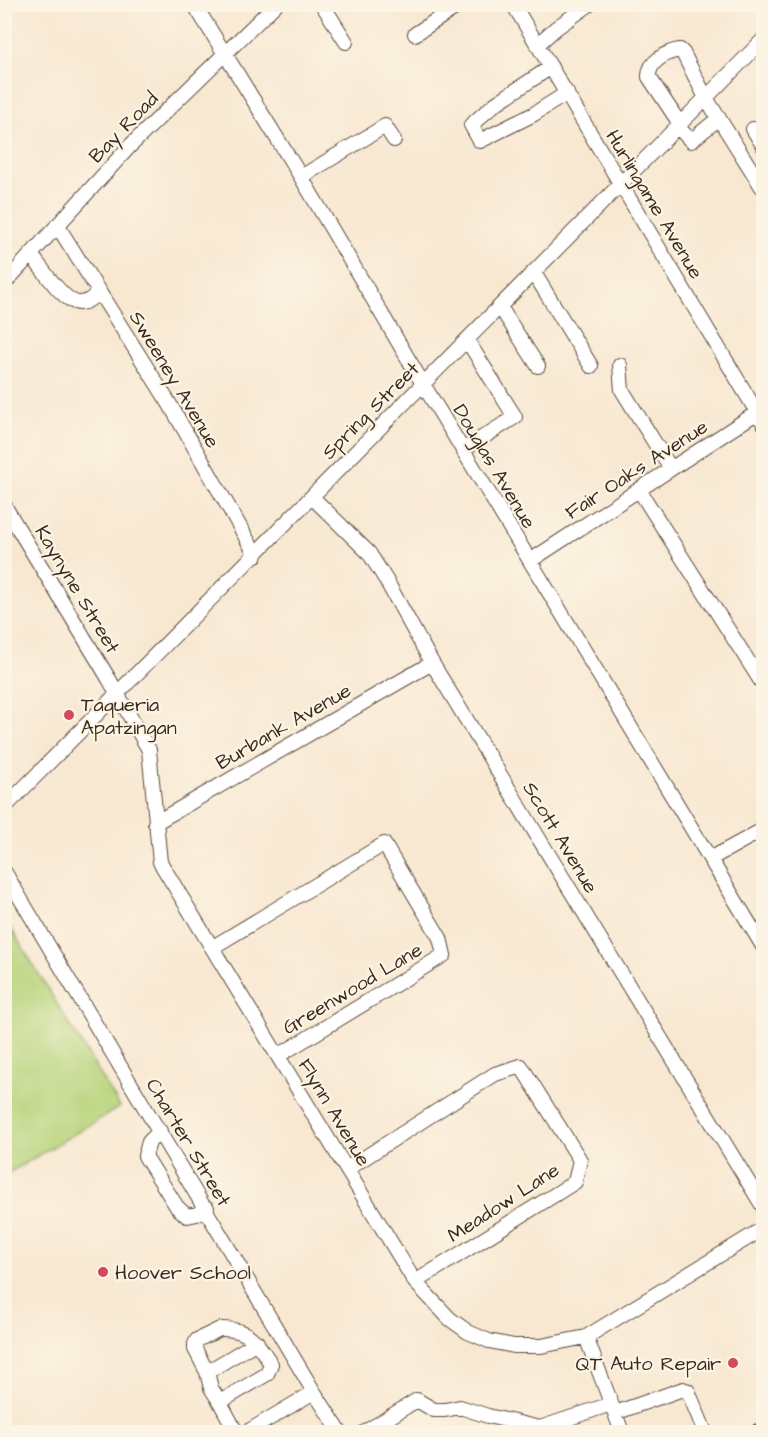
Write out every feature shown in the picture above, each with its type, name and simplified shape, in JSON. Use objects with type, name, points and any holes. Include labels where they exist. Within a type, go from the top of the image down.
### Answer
[{"type":"main road","points":[[759,1432],[764,1431]]},
{"type":"street","name":"Douglas Avenue","points":[[194,4],[301,177],[423,384],[764,948]]},
{"type":"street","name":"Bay Road","points":[[4,284],[129,147],[276,4]]},
{"type":"street","points":[[322,4],[346,42]]},
{"type":"street","points":[[415,34],[461,4]]},
{"type":"street","name":"Hurlingame Avenue","points":[[513,4],[620,185],[761,414]]},
{"type":"street","points":[[537,45],[556,28],[590,4]]},
{"type":"street","name":"Spring Street","points":[[4,808],[679,125],[762,44]]},
{"type":"street","points":[[719,118],[691,141],[649,77],[650,67],[654,62],[673,51],[680,50],[683,53],[706,98],[719,118],[762,187]]},
{"type":"street","points":[[551,67],[495,104],[471,125],[480,141],[534,114],[567,93]]},
{"type":"street","points":[[301,177],[385,126],[394,140]]},
{"type":"street","points":[[753,129],[764,147]]},
{"type":"street","name":"Sweeney Avenue","points":[[57,225],[170,403],[256,555]]},
{"type":"street","points":[[31,255],[66,298],[78,304],[87,302],[99,291]]},
{"type":"street","points":[[534,273],[591,366]]},
{"type":"street","points":[[500,307],[538,366]]},
{"type":"street","points":[[463,450],[515,417],[467,340]]},
{"type":"street","points":[[620,365],[622,390],[671,470]]},
{"type":"street","name":"Fair Oaks Avenue","points":[[530,561],[761,414]]},
{"type":"street","points":[[639,490],[764,686]]},
{"type":"street","name":"Scott Avenue","points":[[312,497],[369,553],[432,663],[764,1208]]},
{"type":"street","name":"Kaynyne Street","points":[[4,505],[117,693]]},
{"type":"street","name":"Burbank Avenue","points":[[155,823],[432,663]]},
{"type":"street","name":"Flynn Avenue","points":[[117,693],[148,750],[160,862],[415,1281],[450,1319],[468,1332],[489,1341],[514,1346],[541,1346],[586,1337]]},
{"type":"street","points":[[710,859],[764,829]]},
{"type":"street","name":"Greenwood Lane","points":[[213,947],[384,844],[401,872],[440,938],[444,955],[278,1056]]},
{"type":"street","name":"Charter Street","points":[[4,871],[340,1432]]},
{"type":"street","name":"Meadow Lane","points":[[347,1169],[495,1074],[520,1066],[580,1160],[575,1182],[415,1281]]},
{"type":"street","points":[[160,1131],[149,1142],[145,1155],[177,1206],[187,1216],[197,1215],[207,1208]]},
{"type":"street","points":[[622,1432],[586,1337],[764,1228]]},
{"type":"street","points":[[220,1402],[267,1374],[271,1364],[257,1342],[243,1332],[231,1329],[220,1329],[197,1340],[195,1349],[207,1372],[211,1388],[236,1432]]},
{"type":"street","points":[[207,1372],[257,1342]]},
{"type":"street","points":[[365,1432],[417,1400],[434,1410],[460,1407],[540,1428],[683,1389],[688,1391],[705,1432]]},
{"type":"street","points":[[247,1432],[314,1392]]},
{"type":"green space","points":[[5,919],[120,1107],[5,1175]]},
{"type":"place","name":"Taqueria Apatzingan","points":[[69,715]]},
{"type":"place","name":"Hoover School","points":[[103,1272]]},
{"type":"place","name":"QT Auto Repair","points":[[733,1363]]}]
